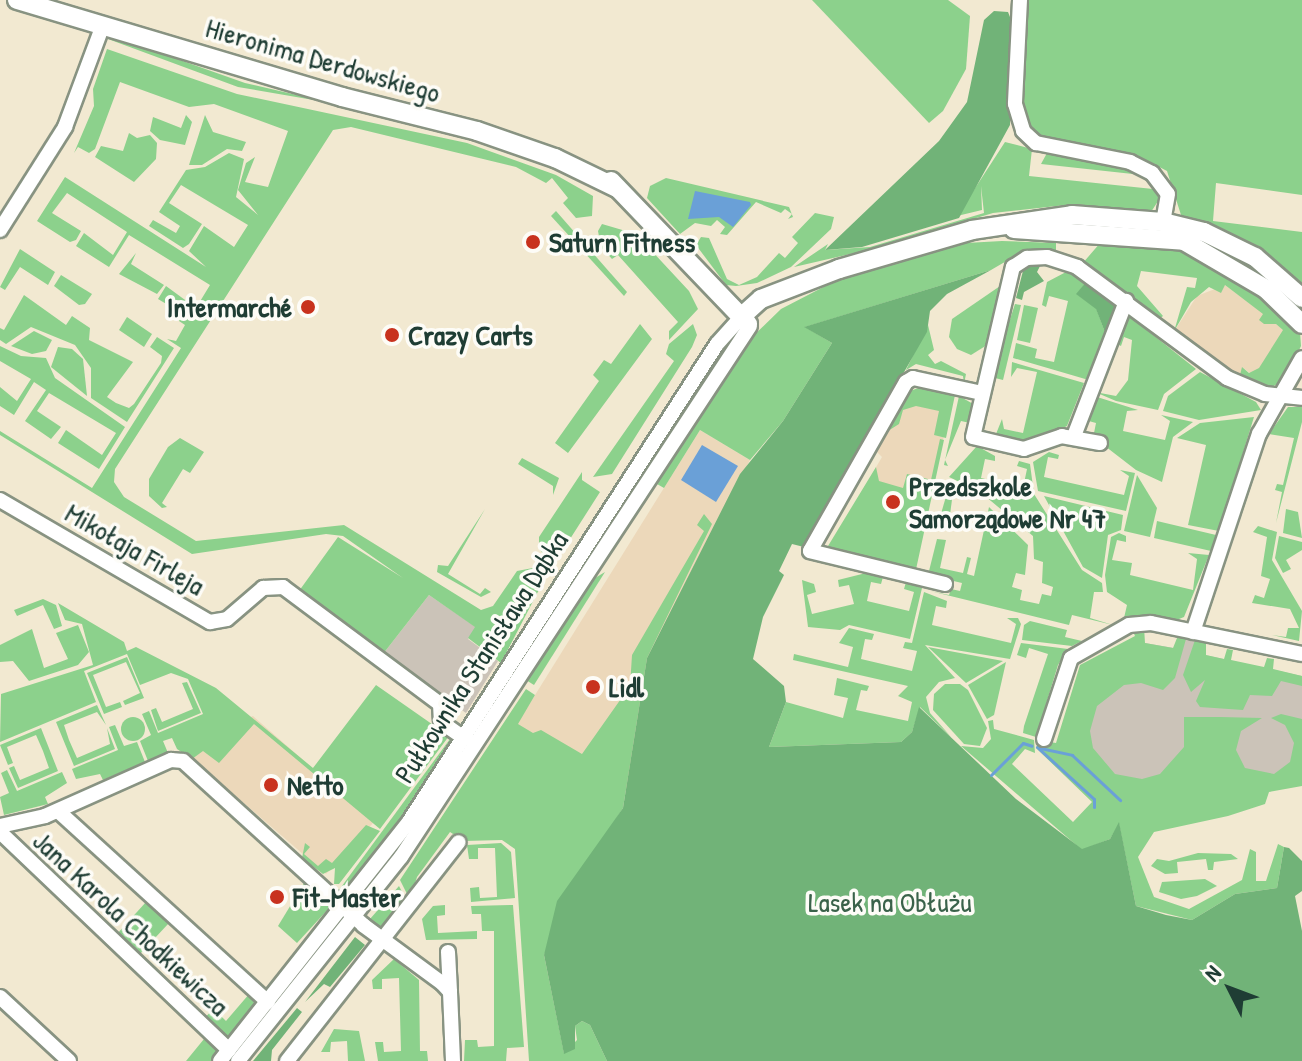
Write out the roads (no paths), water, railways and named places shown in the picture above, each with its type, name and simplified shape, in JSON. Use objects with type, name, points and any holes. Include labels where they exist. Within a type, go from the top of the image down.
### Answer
[{"type":"main road","name":"Hieronima Derdowskiego","points":[[17,0],[342,97],[477,131],[510,132],[566,150],[596,165],[745,321]]},
{"type":"main road","name":"Pułkownika Stanisława Dąbka","points":[[745,321],[788,290],[866,261],[957,234],[996,227],[1204,232],[1255,257],[1302,298]]},
{"type":"main road","name":"Pułkownika Stanisława Dąbka","points":[[1162,229],[1217,256],[1266,289],[1302,324]]},
{"type":"street","points":[[1020,0],[1015,104],[1026,135],[1048,147],[1145,168],[1168,194],[1162,229]]},
{"type":"street","points":[[0,230],[65,127],[103,25]]},
{"type":"street","points":[[1100,443],[1074,436],[1024,449],[973,437],[1013,267],[1039,256],[1056,259],[1126,301],[1215,371],[1244,386],[1302,398]]},
{"type":"street","points":[[1074,436],[1126,301]]},
{"type":"street","name":"Pułkownika Stanisława Dąbka","points":[[229,1057],[351,911],[717,344],[745,321]]},
{"type":"street","name":"Pułkownika Stanisława Dąbka","points":[[229,1057],[268,1002],[401,857],[745,321]]},
{"type":"street","points":[[1193,632],[1259,434],[1302,358]]},
{"type":"street","points":[[945,584],[810,551],[906,382],[913,378],[982,393]]},
{"type":"street","name":"Mikołaja Firleja","points":[[0,500],[210,622],[227,619],[263,588],[283,587],[440,704],[441,722],[464,738]]},
{"type":"street","points":[[1044,739],[1065,669],[1079,651],[1129,625],[1193,632],[1302,654]]},
{"type":"street","points":[[0,826],[58,811],[171,760],[183,761],[384,941],[450,992]]},
{"type":"street","points":[[58,811],[268,1002]]},
{"type":"street","name":"Jana Karola Chodkiewicza","points":[[0,832],[229,1057]]},
{"type":"street","points":[[287,1061],[459,842]]},
{"type":"street","points":[[448,952],[453,1061]]},
{"type":"street","points":[[0,997],[69,1061]]},
{"type":"water","points":[[695,191],[750,202],[751,205],[733,227],[719,217],[688,219]]},
{"type":"water","points":[[702,445],[738,466],[716,502],[681,480]]},
{"type":"waterway","points":[[991,775],[1023,743],[1032,746]]},
{"type":"waterway","points":[[1037,747],[1094,799],[1094,807]]},
{"type":"waterway","points":[[1040,748],[1072,755],[1120,800]]},
{"type":"place","name":"Saturn Fitness","points":[[533,242]]},
{"type":"place","name":"Intermarché","points":[[308,307]]},
{"type":"place","name":"Crazy Carts","points":[[392,335]]},
{"type":"place","name":"Przedszkole Samorządowe Nr 47","points":[[893,502]]},
{"type":"place","name":"Lidl","points":[[593,687]]},
{"type":"place","name":"Netto","points":[[271,785]]},
{"type":"place","name":"Fit-Master","points":[[277,897]]},
{"type":"park label","name":"Lasek na Obłużu","points":[[890,902]]}]
